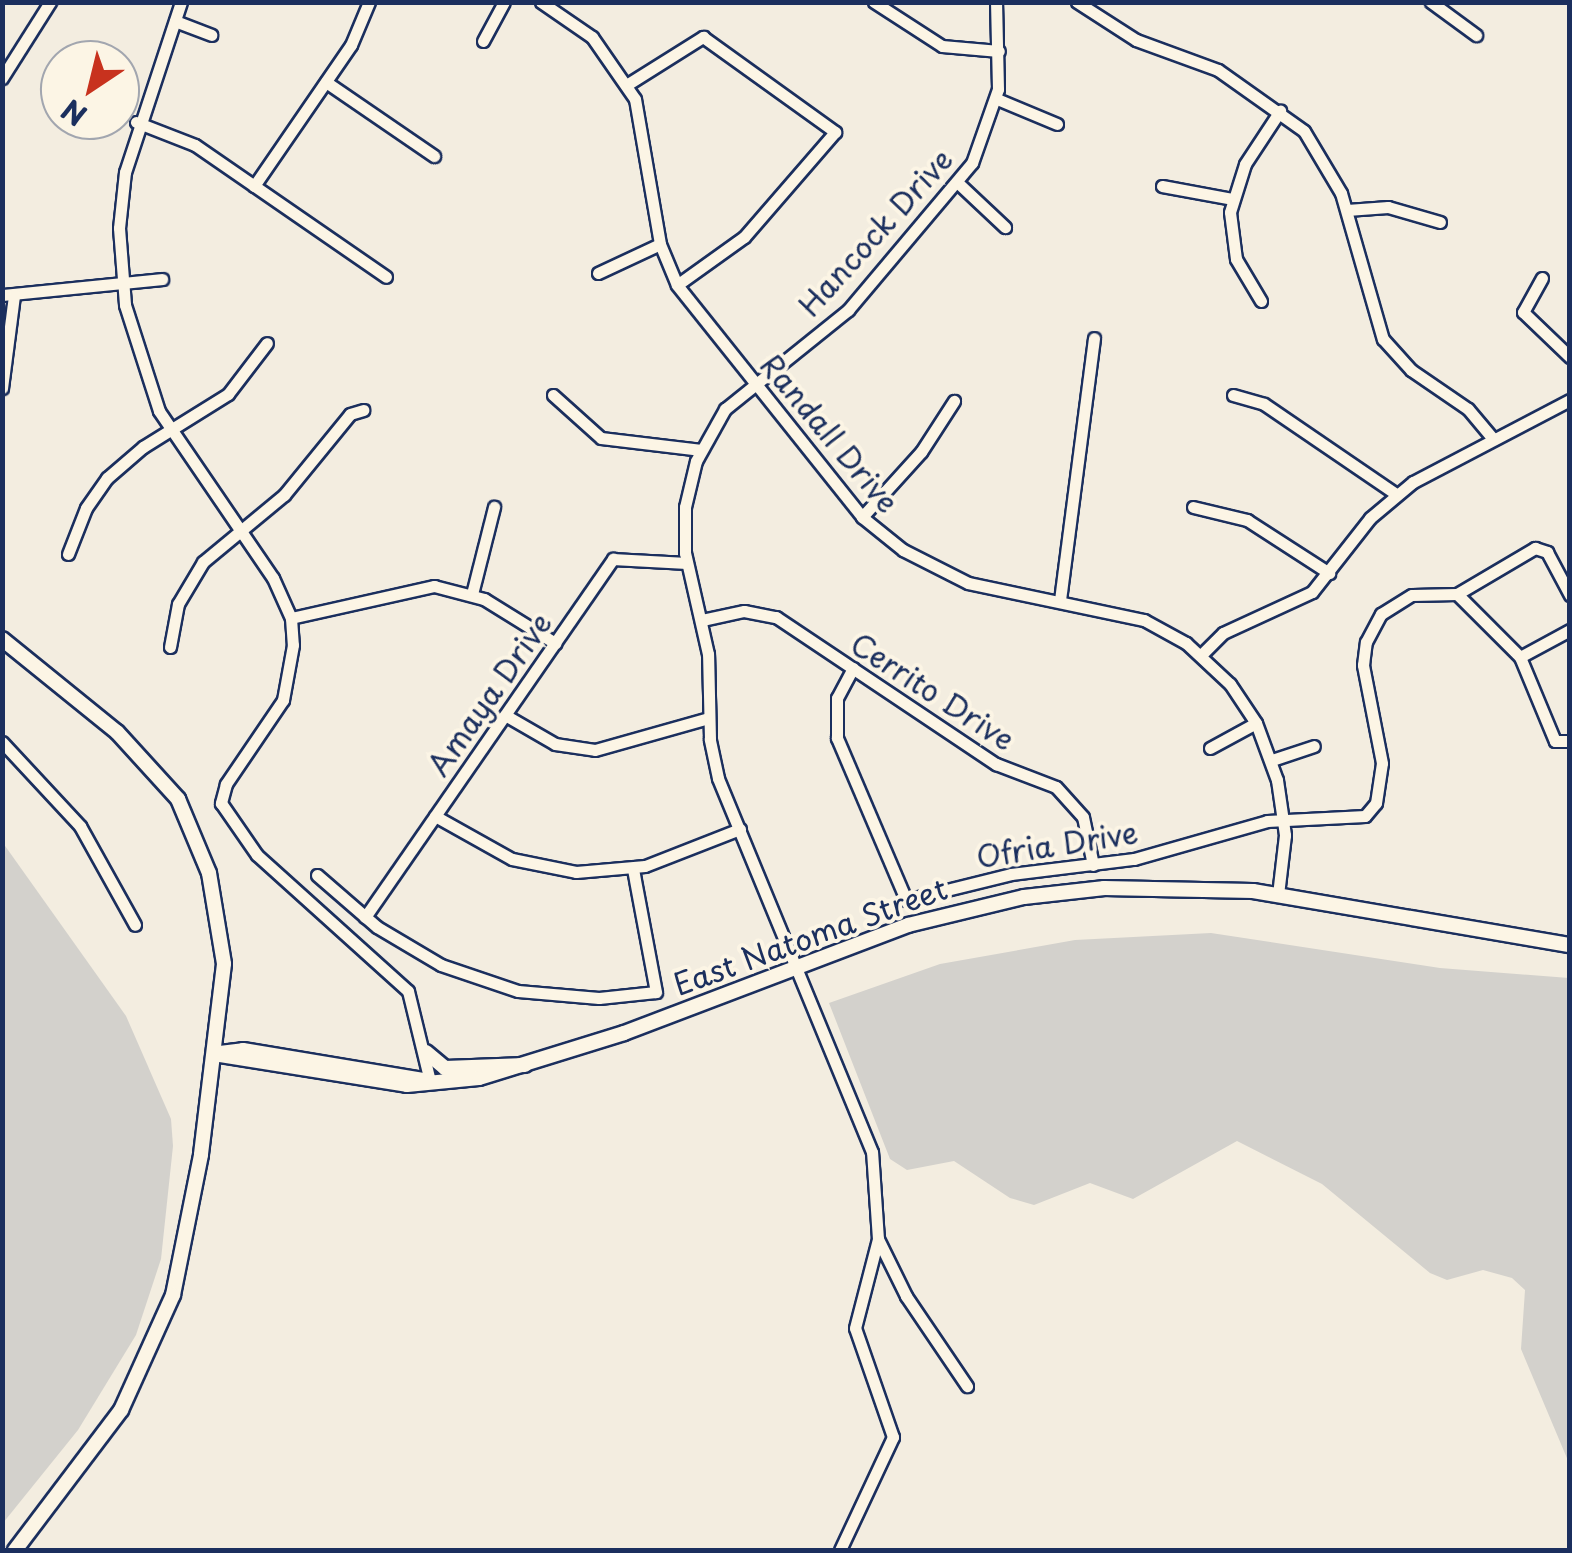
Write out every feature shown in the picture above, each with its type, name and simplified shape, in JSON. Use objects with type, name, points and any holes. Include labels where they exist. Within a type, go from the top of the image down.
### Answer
[{"type":"main road","points":[[2,638],[150,764],[191,824],[220,919],[224,964],[183,1258],[156,1338],[106,1434],[17,1549]]},
{"type":"main road","name":"East Natoma Street","points":[[214,1054],[304,1073],[425,1086],[430,1081],[531,1066],[908,925],[1024,897],[1144,887],[1278,895],[1570,945]]},
{"type":"main road","points":[[426,1052],[445,1068],[531,1066]]},
{"type":"street","points":[[2,78],[50,2]]},
{"type":"street","points":[[140,112],[182,2]]},
{"type":"street","points":[[254,186],[326,82],[369,2]]},
{"type":"street","points":[[483,41],[504,2]]},
{"type":"street","name":"Randall Drive","points":[[542,2],[592,37],[628,84],[642,118],[660,244],[677,284],[862,517],[949,575],[1008,594],[1060,600],[1144,620],[1201,655],[1256,723],[1272,760],[1284,820],[1278,895]]},
{"type":"street","points":[[874,2],[942,46],[999,51]]},
{"type":"street","name":"Hancock Drive","points":[[878,1239],[869,1140],[800,966],[718,778],[702,620],[686,563],[684,506],[701,450],[753,381],[840,317],[980,150],[997,98],[996,2]]},
{"type":"street","points":[[1077,2],[1136,40],[1206,62],[1280,110],[1326,160],[1346,210],[1383,338],[1411,370],[1468,409],[1493,440]]},
{"type":"street","points":[[1431,2],[1476,35]]},
{"type":"street","points":[[175,21],[212,35]]},
{"type":"street","points":[[628,84],[703,38],[835,132],[744,237],[677,284]]},
{"type":"street","points":[[326,82],[434,156]]},
{"type":"street","points":[[997,98],[1056,124]]},
{"type":"street","points":[[1261,301],[1236,259],[1232,200],[1245,164],[1280,110]]},
{"type":"street","points":[[140,123],[181,138],[386,276]]},
{"type":"street","points":[[133,140],[120,207],[122,284],[140,366],[169,432],[273,578],[291,618],[292,659],[282,700],[226,784],[221,803],[258,855],[408,990],[430,1081]]},
{"type":"street","points":[[957,182],[1005,227]]},
{"type":"street","points":[[1162,186],[1232,200]]},
{"type":"street","points":[[1346,210],[1388,207],[1440,222]]},
{"type":"street","points":[[598,274],[660,244]]},
{"type":"street","points":[[1542,278],[1523,312],[1570,357]]},
{"type":"street","points":[[2,388],[8,295],[162,280]]},
{"type":"street","points":[[1060,600],[1094,338]]},
{"type":"street","points":[[68,554],[106,478],[228,394],[267,343]]},
{"type":"street","points":[[1233,394],[1264,404],[1396,494]]},
{"type":"street","points":[[554,396],[601,438],[701,450]]},
{"type":"street","points":[[862,517],[921,452],[954,400]]},
{"type":"street","points":[[1201,655],[1223,634],[1300,600],[1329,574],[1396,494],[1570,400]]},
{"type":"street","points":[[170,648],[190,578],[238,531],[300,480],[350,414],[364,410]]},
{"type":"street","points":[[1193,507],[1247,520],[1329,574]]},
{"type":"street","points":[[472,594],[494,508]]},
{"type":"street","points":[[1570,595],[1546,552],[1535,548],[1457,594],[1520,657],[1555,741],[1570,742]]},
{"type":"street","name":"Amaya Drive","points":[[364,918],[612,559],[686,563]]},
{"type":"street","points":[[291,618],[409,588],[472,594],[554,643]]},
{"type":"street","name":"Ofria Drive","points":[[853,668],[838,698],[837,738],[906,900],[984,880],[1093,865],[1284,820],[1371,812],[1382,763],[1363,665],[1369,634],[1404,598],[1457,594]]},
{"type":"street","name":"Cerrito Drive","points":[[702,620],[736,611],[768,614],[1003,768],[1062,792],[1087,825],[1093,865]]},
{"type":"street","points":[[1520,657],[1570,630]]},
{"type":"street","points":[[505,715],[544,740],[595,750],[709,718]]},
{"type":"street","points":[[1210,748],[1256,723]]},
{"type":"street","points":[[2,742],[80,826],[134,925]]},
{"type":"street","points":[[1272,760],[1314,746]]},
{"type":"street","points":[[435,816],[527,864],[576,872],[633,869],[740,829]]},
{"type":"street","points":[[317,875],[364,918],[441,965],[518,991],[586,998],[656,992],[633,869]]},
{"type":"street","points":[[878,1239],[906,1296],[967,1386]]},
{"type":"street","points":[[840,1550],[892,1446],[892,1427],[855,1328],[878,1239]]},
{"type":"shaded area","points":[[3,843],[126,1016],[171,1119],[173,1146],[161,1259],[136,1335],[78,1430],[3,1523]]},
{"type":"shaded area","points":[[1211,933],[1440,968],[1569,978],[1569,1463],[1521,1349],[1525,1290],[1512,1278],[1483,1270],[1447,1280],[1430,1273],[1322,1184],[1237,1141],[1133,1199],[1090,1183],[1034,1205],[1010,1198],[954,1161],[907,1170],[890,1159],[829,1003],[940,964],[1075,940]]}]
